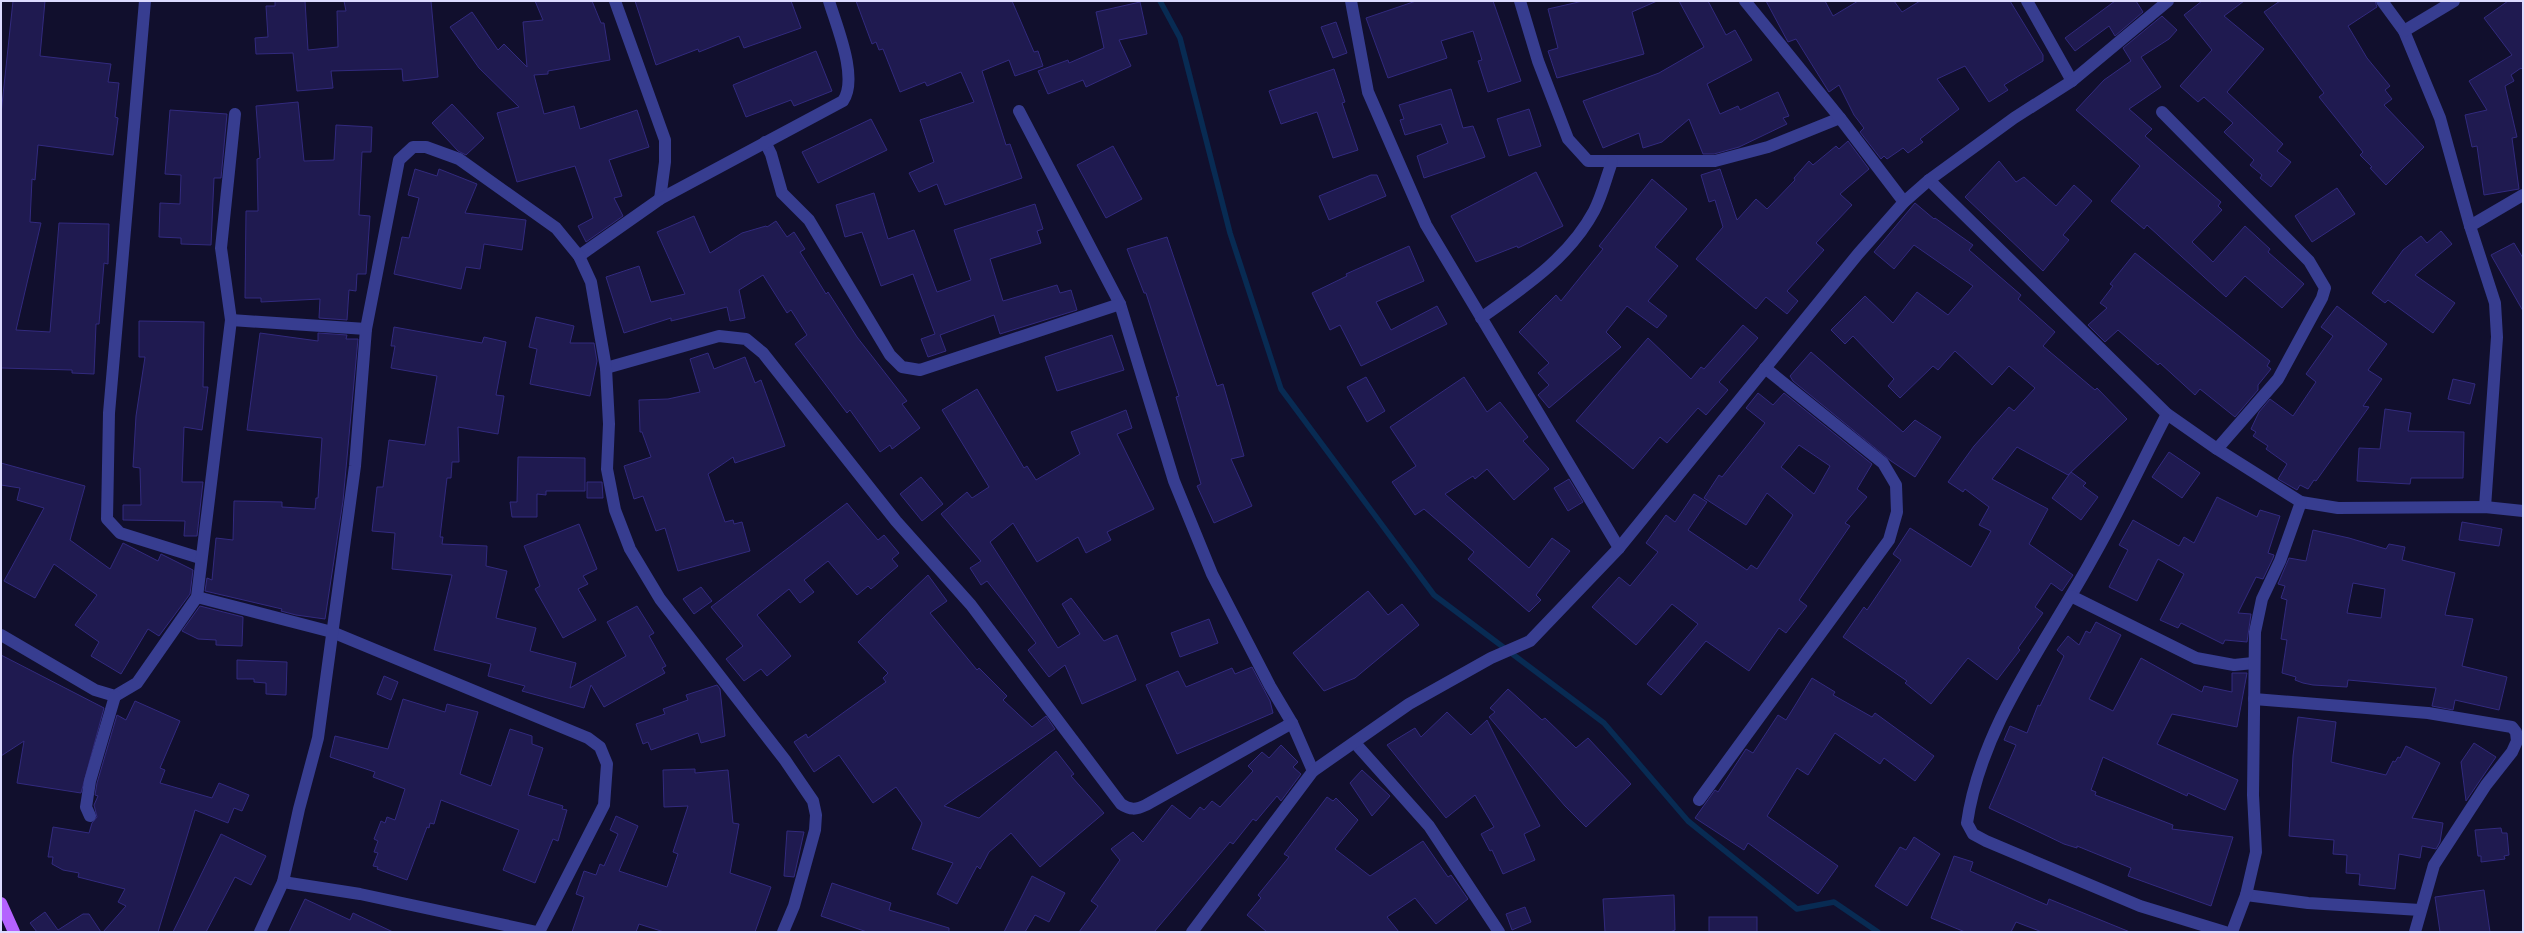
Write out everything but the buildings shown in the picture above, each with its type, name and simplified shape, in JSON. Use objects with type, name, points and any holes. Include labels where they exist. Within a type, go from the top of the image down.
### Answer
[{"type":"main road","points":[[1,903],[14,932]]},
{"type":"street","points":[[145,1],[109,413],[106,512],[109,522],[120,533],[200,558]]},
{"type":"street","points":[[615,1],[665,140],[665,162],[660,199]]},
{"type":"street","points":[[579,256],[660,199],[843,100],[847,95],[849,77],[829,1]]},
{"type":"street","points":[[1351,1],[1368,92],[1426,225],[1619,548]]},
{"type":"street","points":[[1520,1],[1538,61],[1568,139],[1588,161],[1715,161],[1768,148],[1840,118]]},
{"type":"street","points":[[1745,1],[1840,118],[1904,202]]},
{"type":"street","points":[[2027,1],[2072,80]]},
{"type":"street","points":[[1192,932],[1313,771],[1410,704],[1491,658],[1530,641],[1619,548],[1858,254],[1904,202],[1929,180],[2014,118],[2072,80],[2168,1]]},
{"type":"street","points":[[2382,1],[2404,31],[2440,118],[2470,226],[2494,297],[2498,337],[2485,507]]},
{"type":"street","points":[[2404,31],[2454,1]]},
{"type":"street","points":[[1019,111],[1120,304],[1177,488],[1212,574],[1270,686],[1292,723],[1313,771]]},
{"type":"street","points":[[2162,112],[2309,261],[2325,288],[2322,298],[2278,379],[2217,450]]},
{"type":"street","points":[[90,816],[86,807],[90,781],[115,696],[137,683],[197,597],[200,558],[231,320],[221,248],[235,114]]},
{"type":"street","points":[[765,142],[771,154],[782,192],[809,220],[875,332],[890,355],[902,367],[920,370],[1120,304]]},
{"type":"street","points":[[260,932],[283,882],[299,809],[318,738],[355,466],[366,329],[399,160],[413,146],[426,147],[459,159],[556,228],[579,256],[591,282],[606,368],[609,424],[607,469],[615,510],[630,549],[660,599],[762,729],[813,801],[815,830],[794,906],[783,932]]},
{"type":"street","points":[[1481,318],[1526,285],[1568,247],[1594,211],[1612,162]]},
{"type":"street","points":[[1929,180],[2167,414],[2217,450],[2302,502],[2338,508],[2485,507],[2523,511]]},
{"type":"street","points":[[2470,226],[2523,195]]},
{"type":"street","points":[[231,320],[366,329]]},
{"type":"street","points":[[606,368],[719,336],[746,339],[763,353],[896,521],[971,605],[1121,804],[1128,809],[1138,809],[1146,805],[1292,723]]},
{"type":"street","points":[[1699,800],[1888,540],[1897,512],[1896,485],[1883,463],[1765,368]]},
{"type":"street","points":[[2167,414],[2092,559],[2000,718],[1978,779],[1967,823],[1973,834],[1986,841],[2133,903],[2225,932]]},
{"type":"street","points":[[2232,932],[2246,895],[2256,852],[2253,795],[2253,663],[2255,632],[2262,599],[2280,560],[2302,502]]},
{"type":"street","points":[[2071,596],[2196,658],[2234,665],[2253,663]]},
{"type":"street","points":[[197,597],[332,632],[588,738],[600,747],[607,764],[604,805],[538,932],[360,894],[283,882]]},
{"type":"street","points":[[1,635],[95,690],[115,696]]},
{"type":"street","points":[[2254,698],[2428,713],[2512,727],[2516,732],[2517,741],[2512,752],[2486,785],[2434,865],[2415,932]]},
{"type":"street","points":[[1355,743],[1429,826],[1499,932]]},
{"type":"street","points":[[2246,895],[2308,903],[2420,910]]},
{"type":"waterway","points":[[1160,1],[1180,38],[1230,233],[1281,389],[1434,595],[1604,723],[1688,821],[1797,909],[1834,902],[1878,932]]}]
